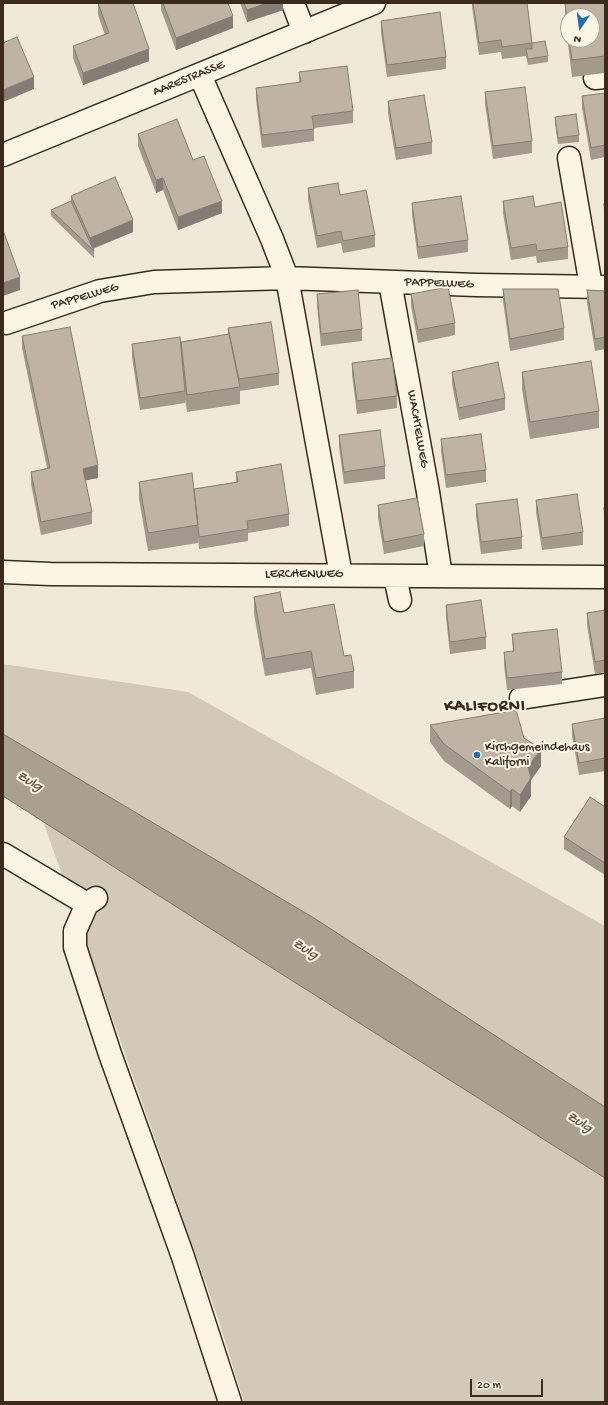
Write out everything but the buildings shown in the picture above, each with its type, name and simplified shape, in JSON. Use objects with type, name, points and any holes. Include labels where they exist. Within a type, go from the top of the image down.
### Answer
[{"type":"street","points":[[293,3],[304,32]]},
{"type":"street","name":"AARESTRASSE","points":[[3,155],[374,3]]},
{"type":"street","points":[[200,75],[272,239],[287,278],[341,575]]},
{"type":"street","name":"PAPPELWEG","points":[[6,323],[100,291],[154,282],[287,278],[390,282],[598,286],[569,158]]},
{"type":"street","name":"WACHTELWEG","points":[[390,282],[428,492],[441,576]]},
{"type":"street","name":"LERCHENWEG","points":[[3,572],[50,574],[341,575],[395,577],[605,577]]},
{"type":"street","points":[[395,577],[400,600]]},
{"type":"street","points":[[521,698],[605,685]]},
{"type":"street","points":[[3,854],[91,901],[75,931],[76,947],[110,1054],[182,1254],[230,1402]]},
{"type":"shaded area","points":[[3,664],[188,692],[605,926],[605,1107],[314,918],[3,734]]},
{"type":"shaded area","points":[[43,821],[280,973],[605,1178],[605,1402],[244,1402],[217,1315]]},
{"type":"water","name":"Zulg","points":[[3,734],[314,918],[605,1107],[605,1178],[3,796]]},
{"type":"place","name":"Kirchgemeindehaus Kaliforni","points":[[477,755]]},
{"type":"district","name":"KALIFORNI","points":[[485,707]]}]
